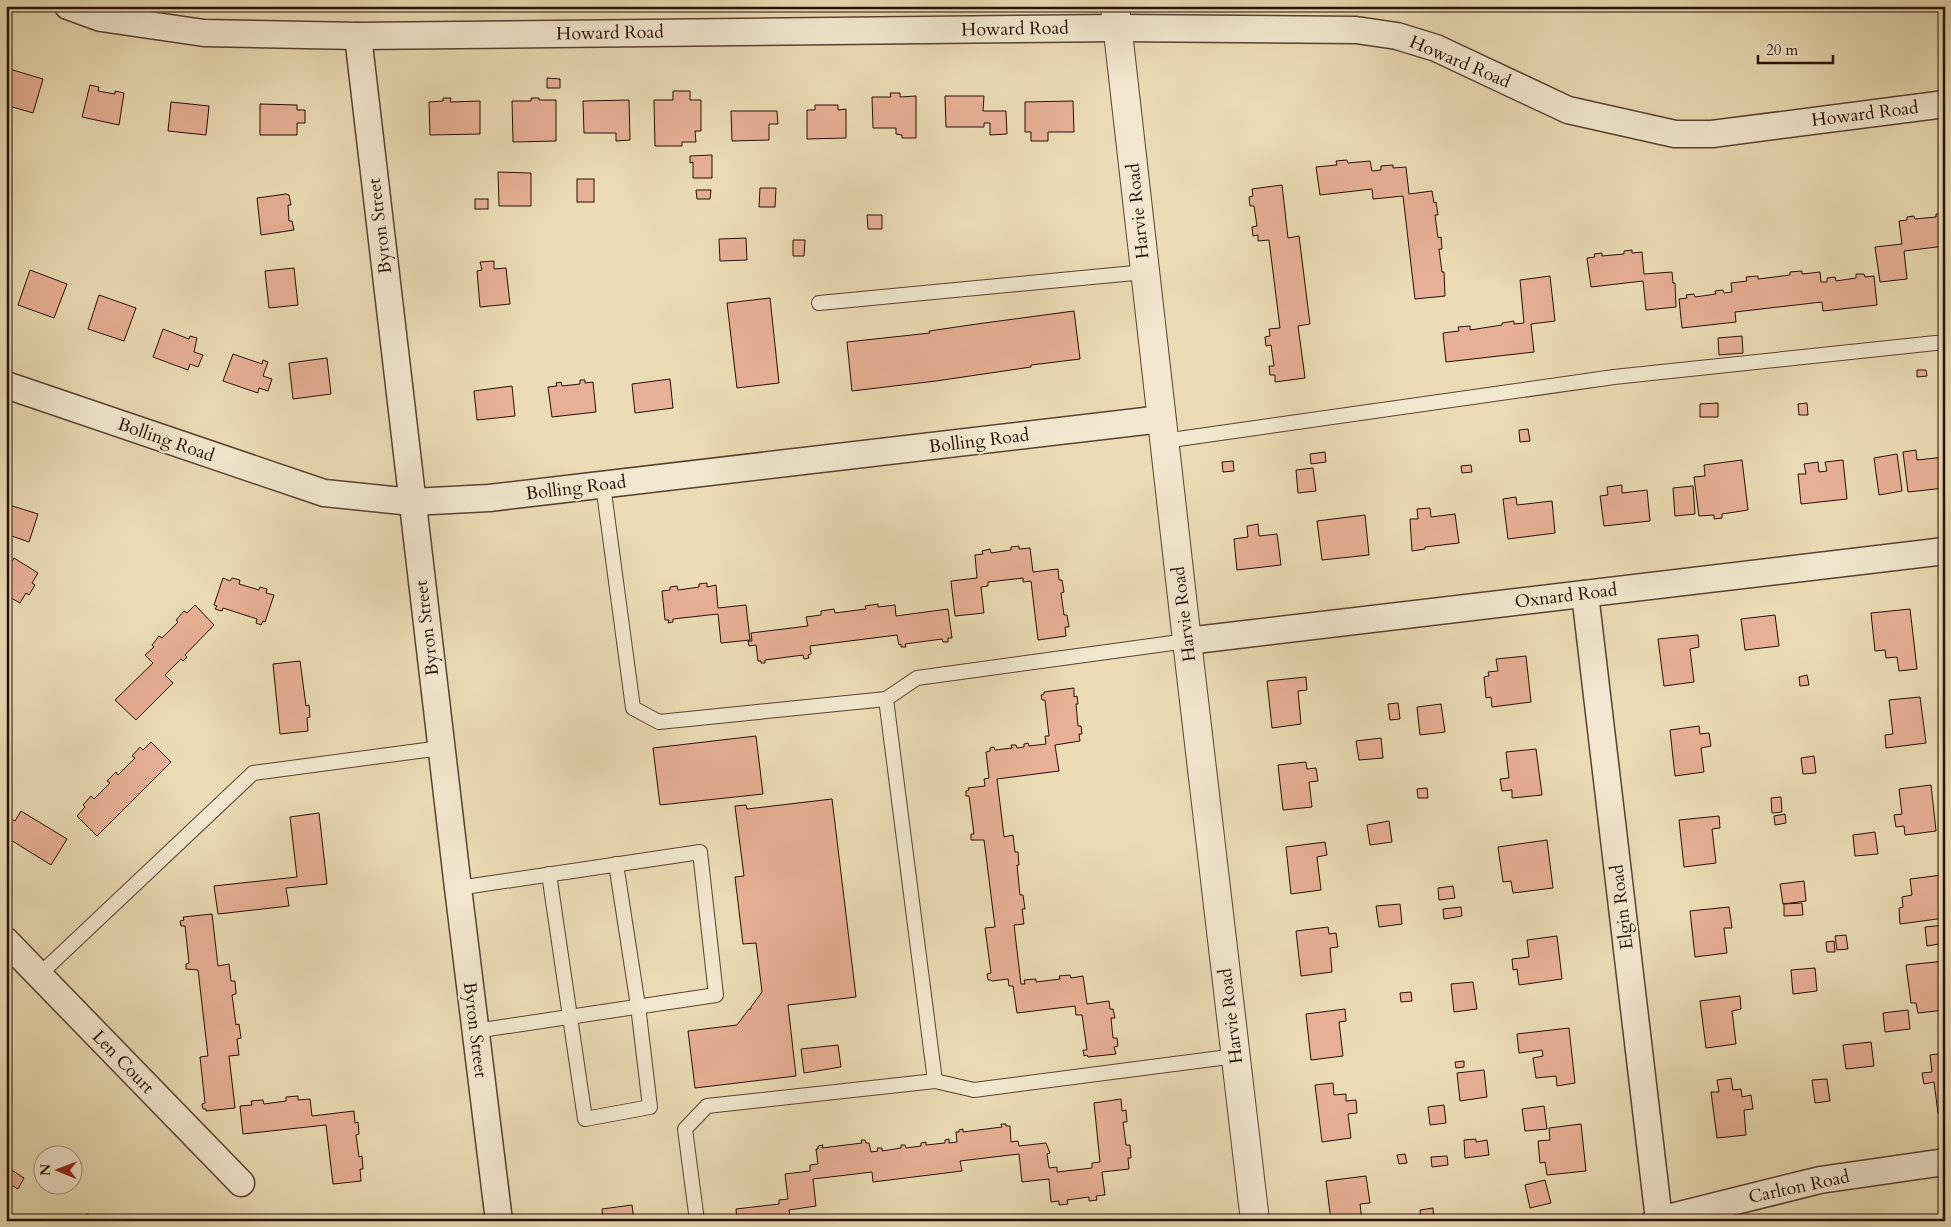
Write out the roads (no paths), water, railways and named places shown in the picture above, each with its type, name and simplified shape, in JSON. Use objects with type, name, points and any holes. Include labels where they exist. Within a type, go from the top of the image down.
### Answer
[{"type":"street","name":"Howard Road","points":[[68,6],[101,18],[204,33],[358,36],[1116,17],[1356,30],[1397,36],[1436,48],[1568,110],[1676,134],[1712,134],[1945,104]]},
{"type":"street","name":"Harvie Road","points":[[1116,17],[1187,641],[1256,1221]]},
{"type":"street","name":"Byron Street","points":[[358,36],[441,748],[499,1221]]},
{"type":"street","name":"Bolling Road","points":[[6,385],[324,493],[412,502],[489,498],[1163,430]]},
{"type":"street","name":"Oxnard Road","points":[[1187,641],[1945,551]]},
{"type":"street","name":"Elgin Road","points":[[1585,594],[1657,1220]]},
{"type":"street","name":"Len Court","points":[[6,941],[241,1183]]},
{"type":"street","name":"Carlton Road","points":[[1657,1220],[1820,1180],[1945,1162]]},
{"type":"lane","points":[[819,303],[1145,272]]},
{"type":"lane","points":[[1163,430],[1614,377],[1945,342]]},
{"type":"lane","points":[[603,485],[633,708],[659,722],[886,699],[918,678],[1187,641]]},
{"type":"lane","points":[[886,699],[935,1080]]},
{"type":"lane","points":[[39,975],[253,772],[441,748]]},
{"type":"lane","points":[[458,888],[700,852],[716,995],[475,1030]]},
{"type":"lane","points":[[549,874],[585,1119],[650,1107],[638,1006],[616,864]]},
{"type":"lane","points":[[696,1221],[685,1129],[707,1106],[935,1080],[974,1090],[1236,1056]]}]
